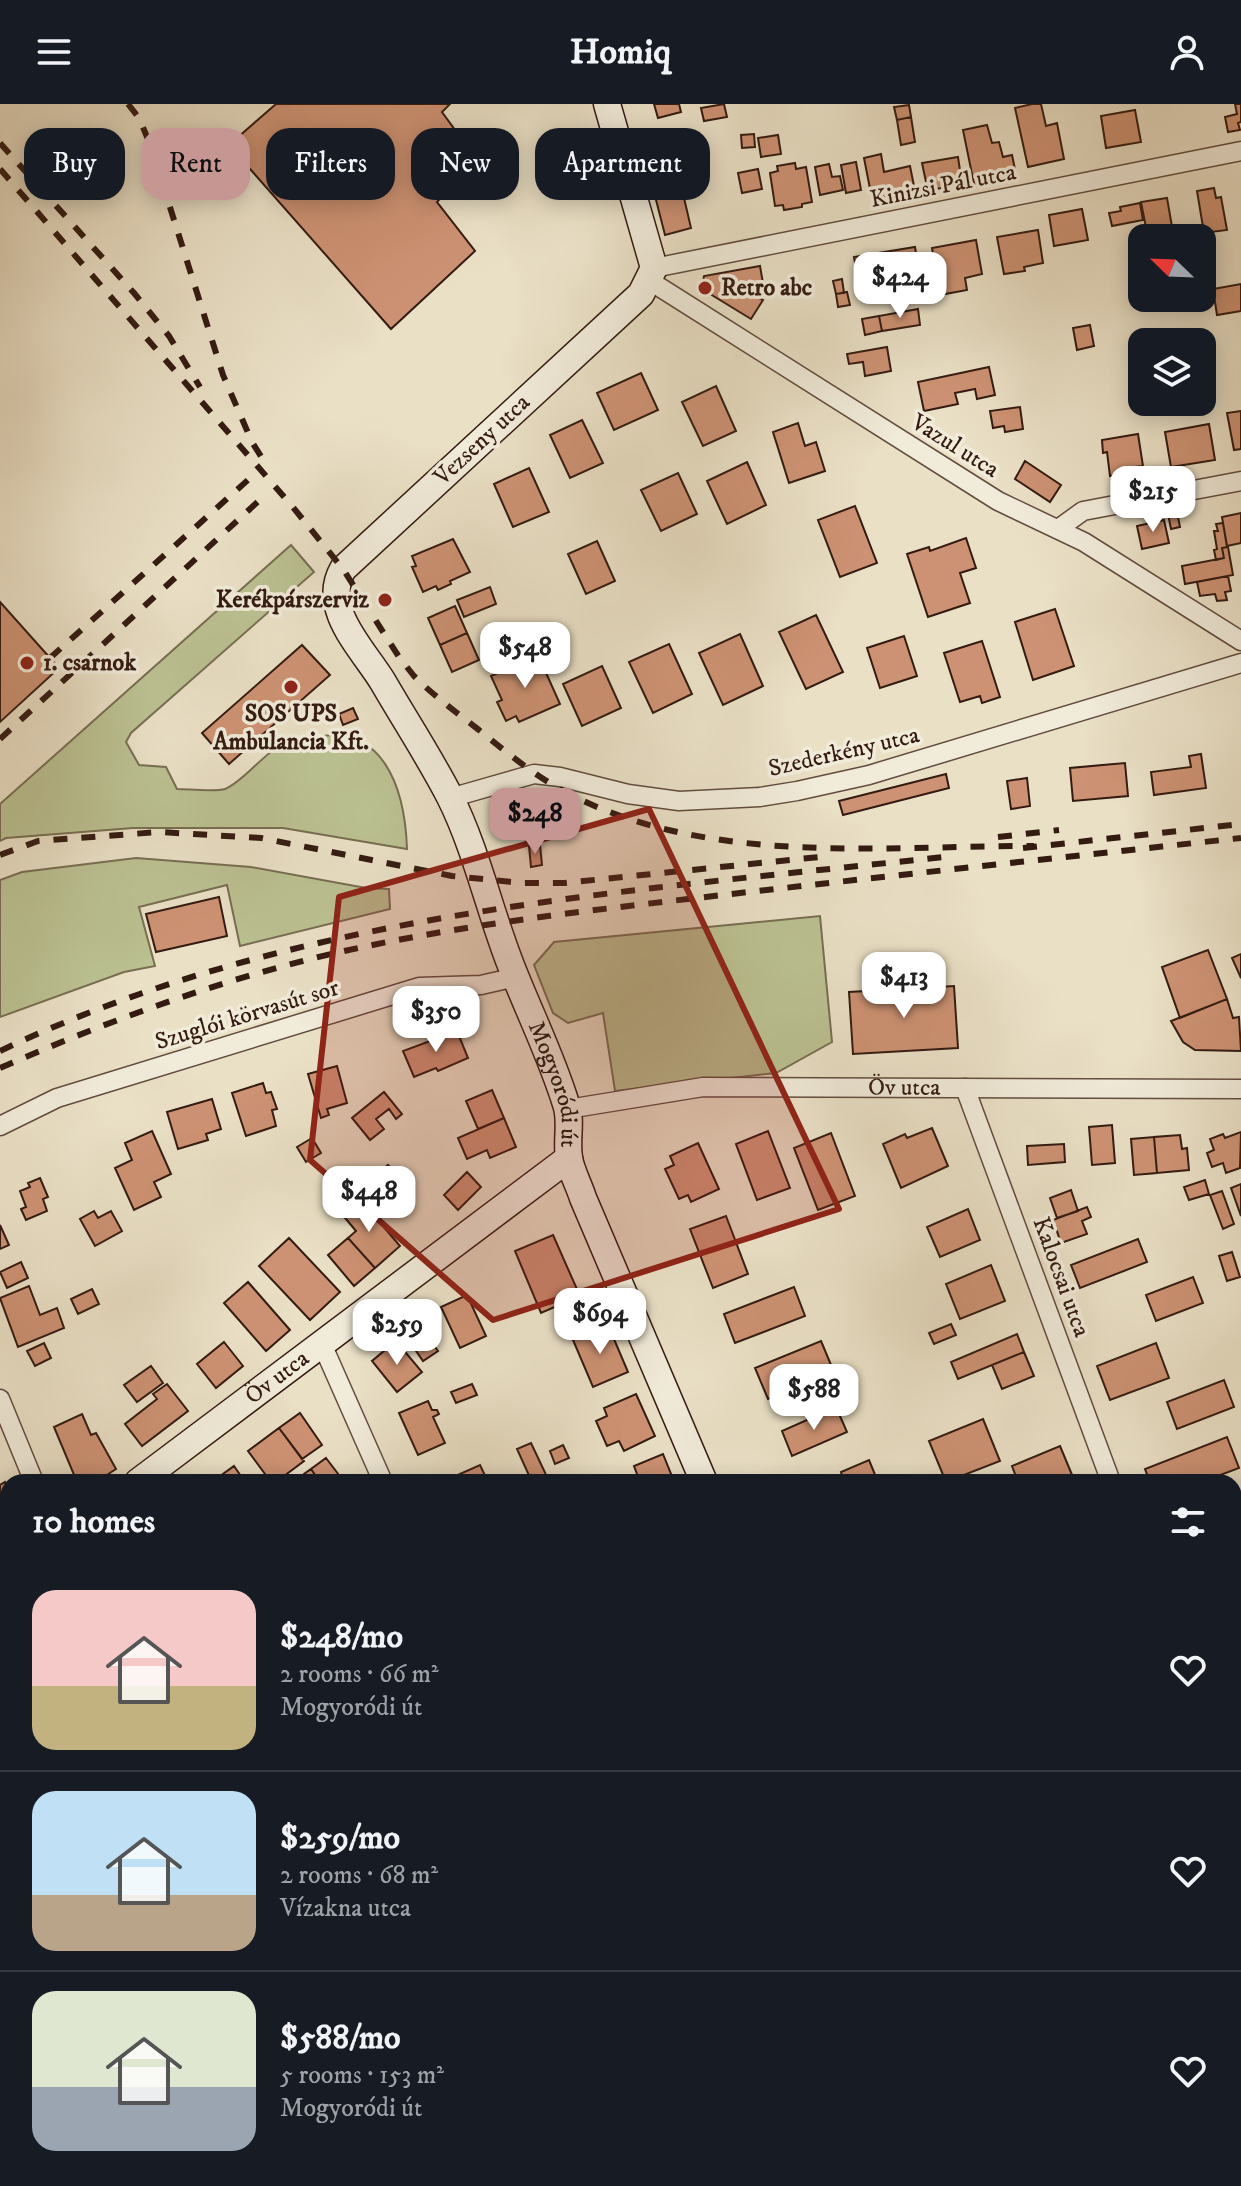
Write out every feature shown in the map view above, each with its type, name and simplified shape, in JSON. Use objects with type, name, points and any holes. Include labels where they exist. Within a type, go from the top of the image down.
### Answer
[{"type":"street","points":[[607,104],[652,274]]},
{"type":"street","name":"Kinizsi Pál utca","points":[[652,274],[1241,151]]},
{"type":"street","name":"Vazul utca","points":[[652,274],[998,501],[1084,542],[1241,641]]},
{"type":"street","name":"Vezseny utca","points":[[338,610],[335,588],[343,569],[641,294],[652,274]]},
{"type":"street","points":[[1058,529],[1083,511],[1241,481]]},
{"type":"street","name":"Mogyoródi út","points":[[338,610],[450,798],[568,1109],[569,1158],[600,1240],[701,1474]]},
{"type":"street","name":"Szederkény utca","points":[[450,798],[534,774],[560,777],[628,794],[679,801],[760,797],[797,791],[869,775],[1241,663]]},
{"type":"street","name":"Szuglói körvasút sor","points":[[0,1126],[57,1098],[419,987],[481,985],[516,977]]},
{"type":"street","name":"Öv utca","points":[[568,1109],[703,1087],[1241,1089]]},
{"type":"street","name":"Kalocsai utca","points":[[965,1088],[1108,1474]]},
{"type":"street","name":"Öv utca","points":[[149,1474],[569,1158]]},
{"type":"street","points":[[322,1344],[379,1474]]},
{"type":"street","points":[[0,1399],[31,1474]]},
{"type":"highlighted area","points":[[649,809],[839,1209],[493,1320],[310,1160],[339,897]]},
{"type":"green space","points":[[291,545],[314,572],[131,733],[126,742],[139,765],[166,767],[177,789],[215,790],[231,786],[282,746],[334,735],[355,739],[372,749],[395,782],[407,849],[283,828],[133,828],[6,838],[0,841],[0,804]]},
{"type":"green space","points":[[136,858],[251,867],[366,888],[389,889],[390,909],[240,946],[227,885],[139,907],[155,966],[124,972],[0,1017],[0,880],[22,872]]},
{"type":"green space","points":[[820,916],[832,1042],[776,1073],[615,1091],[603,1013],[568,1023],[553,1013],[534,965],[554,942]]},
{"type":"building","points":[[276,104],[450,104],[442,112],[454,128],[411,128],[411,200],[439,200],[437,202],[475,251],[391,329],[277,200],[395,200],[395,128],[266,128],[266,187],[250,169],[248,128]]},
{"type":"building","points":[[654,104],[679,104],[681,112],[658,118]]},
{"type":"building","points":[[724,104],[727,117],[704,121],[701,108]]},
{"type":"building","points":[[1041,104],[1046,126],[1057,123],[1064,159],[1028,167],[1015,108]]},
{"type":"building","points":[[1235,104],[1241,104],[1240,130],[1228,132],[1225,117],[1237,114]]},
{"type":"building","points":[[909,105],[911,117],[897,120],[894,107]]},
{"type":"building","points":[[1135,110],[1141,142],[1106,148],[1101,116]]},
{"type":"building","points":[[911,117],[915,142],[901,145],[897,120]]},
{"type":"building","points":[[987,125],[992,143],[999,142],[1003,157],[1012,155],[1016,174],[974,184],[963,130]]},
{"type":"building","points":[[754,134],[755,147],[742,148],[741,135]]},
{"type":"building","points":[[778,135],[781,154],[761,157],[758,138]]},
{"type":"building","points":[[881,154],[884,172],[910,166],[915,191],[872,199],[864,158]]},
{"type":"building","points":[[958,157],[962,184],[936,189],[935,181],[926,182],[922,163]]},
{"type":"building","points":[[856,162],[861,190],[846,193],[841,165]]},
{"type":"building","points":[[795,163],[796,169],[806,167],[812,202],[784,210],[783,205],[775,206],[770,173],[778,171],[777,166]]},
{"type":"building","points":[[829,164],[832,177],[840,176],[843,190],[820,195],[815,167]]},
{"type":"building","points":[[758,169],[762,189],[742,193],[738,173]]},
{"type":"building","points":[[1214,188],[1216,198],[1221,197],[1227,230],[1216,231],[1216,224],[1202,224],[1197,191]]},
{"type":"building","points":[[1167,198],[1172,224],[1145,224],[1141,202]]},
{"type":"building","points":[[656,200],[684,200],[691,228],[665,235]]},
{"type":"building","points":[[1140,203],[1143,220],[1112,226],[1109,213]]},
{"type":"building","points":[[1082,209],[1088,240],[1054,246],[1049,215]]},
{"type":"building","points":[[1038,230],[1043,263],[1024,267],[1025,271],[1004,274],[997,237]]},
{"type":"building","points":[[976,240],[982,274],[965,278],[967,290],[940,295],[932,248]]},
{"type":"building","points":[[915,247],[921,286],[900,290],[898,284],[860,291],[854,257]]},
{"type":"building","points":[[760,266],[764,289],[752,294],[763,300],[751,319],[702,289],[704,276]]},
{"type":"building","points":[[842,279],[844,293],[836,294],[833,281]]},
{"type":"building","points":[[1241,284],[1241,311],[1217,315],[1216,288]]},
{"type":"building","points":[[847,292],[850,305],[838,307],[836,294]]},
{"type":"building","points":[[918,309],[920,325],[882,331],[879,316]]},
{"type":"building","points":[[879,316],[882,331],[865,335],[862,319]]},
{"type":"building","points":[[1090,325],[1094,346],[1077,350],[1073,328]]},
{"type":"building","points":[[887,347],[891,371],[865,376],[863,362],[849,364],[847,354]]},
{"type":"building","points":[[989,367],[995,395],[977,399],[975,389],[955,393],[958,404],[924,411],[918,382]]},
{"type":"building","points":[[641,373],[658,410],[614,430],[597,393]]},
{"type":"building","points":[[716,386],[736,431],[703,446],[682,402]]},
{"type":"building","points":[[1020,407],[1023,429],[1005,432],[1004,426],[993,428],[990,411]]},
{"type":"building","points":[[1241,411],[1241,449],[1234,450],[1227,413]]},
{"type":"building","points":[[582,420],[603,463],[570,478],[550,435]]},
{"type":"building","points":[[798,423],[805,446],[816,442],[825,471],[789,483],[773,432]]},
{"type":"building","points":[[1209,424],[1215,460],[1171,467],[1165,432]]},
{"type":"building","points":[[1138,434],[1143,466],[1125,468],[1126,473],[1110,476],[1102,440]]},
{"type":"building","points":[[1025,461],[1061,485],[1050,502],[1015,479]]},
{"type":"building","points":[[747,462],[766,505],[727,524],[707,481]]},
{"type":"building","points":[[529,468],[549,512],[513,527],[494,484]]},
{"type":"building","points":[[678,473],[697,514],[661,531],[641,490]]},
{"type":"building","points":[[855,506],[877,563],[840,577],[818,520]]},
{"type":"building","points":[[1177,512],[1180,527],[1171,529],[1168,514]]},
{"type":"building","points":[[1241,513],[1241,543],[1227,546],[1222,517]]},
{"type":"building","points":[[1164,520],[1169,543],[1142,549],[1137,526]]},
{"type":"building","points":[[1223,523],[1227,547],[1222,548],[1224,558],[1216,560],[1214,531],[1218,531],[1216,524]]},
{"type":"building","points":[[966,538],[976,568],[960,573],[970,603],[928,617],[907,554],[929,547],[930,551]]},
{"type":"building","points":[[453,539],[470,572],[438,590],[436,586],[423,592],[412,567],[416,566],[412,556]]},
{"type":"building","points":[[597,541],[615,581],[586,594],[568,554]]},
{"type":"building","points":[[1228,547],[1233,575],[1185,584],[1182,566],[1224,558],[1222,548]]},
{"type":"building","points":[[1228,576],[1231,591],[1225,592],[1227,600],[1217,601],[1215,594],[1200,596],[1197,582]]},
{"type":"building","points":[[490,587],[496,604],[464,617],[457,600]]},
{"type":"building","name":"1. csarnok","points":[[0,602],[59,668],[0,722]]},
{"type":"building","points":[[455,606],[467,633],[440,645],[428,618]]},
{"type":"building","points":[[1055,609],[1074,666],[1033,680],[1015,622]]},
{"type":"building","points":[[816,615],[843,672],[806,689],[779,632]]},
{"type":"building","points":[[467,633],[479,660],[452,672],[440,645]]},
{"type":"building","points":[[740,634],[763,686],[723,705],[699,653]]},
{"type":"building","points":[[904,636],[917,676],[880,688],[867,648]]},
{"type":"building","points":[[982,641],[1000,697],[982,703],[980,696],[960,702],[944,653]]},
{"type":"building","points":[[669,644],[692,694],[653,713],[629,662]]},
{"type":"building","points":[[302,645],[330,675],[229,764],[202,733]]},
{"type":"building","points":[[538,655],[560,704],[519,722],[516,716],[506,721],[497,702],[502,700],[491,676]]},
{"type":"building","points":[[602,666],[621,708],[582,726],[563,684]]},
{"type":"building","points":[[353,708],[358,719],[343,725],[339,714]]},
{"type":"building","points":[[1201,754],[1206,788],[1154,795],[1151,772],[1191,767],[1189,756]]},
{"type":"building","points":[[1125,763],[1128,796],[1073,801],[1070,768]]},
{"type":"building","points":[[946,774],[949,788],[843,815],[839,801]]},
{"type":"building","points":[[1027,778],[1030,806],[1011,809],[1007,781]]},
{"type":"building","points":[[540,845],[542,865],[531,867],[529,846]]},
{"type":"building","points":[[219,897],[227,936],[156,952],[146,914]]},
{"type":"building","points":[[1208,950],[1227,999],[1180,1018],[1162,967]]},
{"type":"building","points":[[1241,954],[1241,978],[1232,958]]},
{"type":"building","points":[[954,986],[958,1048],[853,1054],[849,992]]},
{"type":"building","points":[[1227,999],[1233,1018],[1239,1017],[1241,1051],[1195,1050],[1183,1042],[1171,1021]]},
{"type":"building","points":[[457,1031],[468,1058],[414,1077],[403,1051]]},
{"type":"building","points":[[337,1066],[347,1103],[327,1109],[329,1115],[321,1118],[308,1074]]},
{"type":"building","points":[[263,1083],[266,1093],[271,1092],[277,1109],[272,1110],[276,1126],[246,1136],[232,1093]]},
{"type":"building","points":[[492,1090],[504,1118],[478,1129],[466,1101]]},
{"type":"building","points":[[384,1092],[402,1114],[396,1119],[389,1109],[376,1119],[384,1129],[370,1140],[352,1118]]},
{"type":"building","points":[[212,1099],[221,1129],[206,1134],[208,1140],[178,1149],[167,1112]]},
{"type":"building","points":[[504,1118],[516,1147],[490,1158],[487,1150],[467,1159],[458,1138]]},
{"type":"building","points":[[1112,1125],[1115,1163],[1092,1165],[1089,1127]]},
{"type":"building","points":[[932,1128],[948,1166],[901,1188],[883,1144],[905,1134],[907,1138]]},
{"type":"building","points":[[152,1131],[171,1174],[154,1182],[161,1197],[134,1210],[115,1168],[132,1160],[125,1143]]},
{"type":"building","points":[[768,1131],[790,1188],[757,1200],[736,1144]]},
{"type":"building","points":[[1241,1132],[1240,1168],[1226,1173],[1223,1163],[1212,1167],[1207,1153],[1214,1150],[1210,1139]]},
{"type":"building","points":[[831,1133],[855,1196],[818,1210],[794,1148]]},
{"type":"building","points":[[1180,1135],[1182,1149],[1187,1148],[1189,1170],[1157,1173],[1154,1137]]},
{"type":"building","points":[[1154,1137],[1157,1173],[1134,1175],[1131,1139]]},
{"type":"building","points":[[312,1138],[321,1153],[306,1162],[297,1147]]},
{"type":"building","points":[[698,1143],[719,1189],[691,1202],[688,1195],[679,1199],[665,1169],[674,1165],[670,1156]]},
{"type":"building","points":[[1064,1144],[1065,1162],[1028,1165],[1027,1146]]},
{"type":"building","points":[[388,1165],[406,1185],[383,1205],[365,1184]]},
{"type":"building","points":[[467,1172],[481,1187],[458,1210],[444,1195]]},
{"type":"building","points":[[40,1178],[48,1197],[43,1199],[47,1211],[26,1220],[21,1209],[26,1207],[20,1191]]},
{"type":"building","points":[[1205,1180],[1209,1194],[1189,1200],[1184,1187]]},
{"type":"building","points":[[1241,1184],[1241,1216],[1231,1188]]},
{"type":"building","points":[[1071,1190],[1078,1211],[1057,1218],[1050,1198]]},
{"type":"building","points":[[1222,1191],[1234,1224],[1223,1229],[1210,1195]]},
{"type":"building","points":[[358,1197],[400,1246],[375,1268],[348,1238],[356,1231],[341,1213]]},
{"type":"building","points":[[1087,1207],[1091,1217],[1082,1221],[1087,1234],[1061,1243],[1053,1220]]},
{"type":"building","points":[[968,1209],[980,1240],[940,1257],[927,1227]]},
{"type":"building","points":[[94,1211],[98,1218],[111,1211],[122,1231],[95,1246],[80,1219]]},
{"type":"building","points":[[726,1216],[748,1274],[713,1288],[690,1229]]},
{"type":"building","points":[[0,1225],[9,1245],[0,1249]]},
{"type":"building","points":[[553,1235],[580,1296],[541,1313],[515,1251]]},
{"type":"building","points":[[289,1238],[340,1292],[310,1320],[259,1266]]},
{"type":"building","points":[[348,1238],[375,1268],[354,1286],[328,1255]]},
{"type":"building","points":[[1138,1239],[1147,1262],[1080,1288],[1071,1265]]},
{"type":"building","points":[[1232,1252],[1240,1277],[1227,1281],[1219,1256]]},
{"type":"building","points":[[21,1262],[28,1278],[7,1288],[0,1272]]},
{"type":"building","points":[[991,1265],[1005,1301],[960,1319],[946,1284]]},
{"type":"building","points":[[1193,1277],[1203,1303],[1156,1321],[1146,1295]]},
{"type":"building","points":[[248,1282],[290,1330],[266,1351],[224,1303]]},
{"type":"building","points":[[29,1286],[40,1315],[57,1308],[64,1328],[18,1347],[0,1298]]},
{"type":"building","points":[[794,1287],[805,1316],[735,1343],[724,1314]]},
{"type":"building","points":[[92,1289],[99,1304],[78,1314],[71,1299]]},
{"type":"building","points":[[467,1295],[486,1336],[460,1348],[441,1307]]},
{"type":"building","points":[[951,1324],[956,1335],[934,1344],[929,1333]]},
{"type":"building","points":[[608,1325],[628,1372],[593,1387],[573,1340]]},
{"type":"building","points":[[422,1329],[438,1351],[423,1361],[408,1339]]},
{"type":"building","points":[[1017,1334],[1024,1352],[958,1379],[951,1362]]},
{"type":"building","points":[[396,1341],[422,1372],[397,1392],[372,1361]]},
{"type":"building","points":[[821,1341],[834,1372],[768,1399],[755,1368]]},
{"type":"building","points":[[224,1342],[243,1366],[216,1388],[197,1364]]},
{"type":"building","points":[[44,1343],[51,1358],[35,1366],[27,1351]]},
{"type":"building","points":[[1156,1343],[1169,1378],[1110,1400],[1097,1366]]},
{"type":"building","points":[[1024,1352],[1034,1376],[1002,1389],[992,1365]]},
{"type":"building","points":[[151,1366],[163,1383],[137,1402],[124,1385]]},
{"type":"building","points":[[1224,1380],[1234,1407],[1177,1429],[1167,1402]]},
{"type":"building","points":[[167,1384],[188,1411],[142,1446],[125,1424],[157,1399],[153,1394]]},
{"type":"building","points":[[472,1384],[477,1395],[456,1403],[451,1392]]},
{"type":"building","points":[[636,1394],[655,1436],[624,1451],[619,1441],[607,1446],[596,1421],[607,1416],[604,1408]]},
{"type":"building","points":[[428,1401],[432,1410],[437,1410],[439,1414],[433,1417],[445,1443],[418,1455],[399,1413]]},
{"type":"building","points":[[836,1407],[847,1432],[792,1456],[782,1431]]},
{"type":"building","points":[[300,1413],[322,1445],[302,1459],[279,1428]]},
{"type":"building","points":[[82,1414],[91,1435],[96,1433],[116,1469],[108,1474],[74,1474],[54,1427]]},
{"type":"building","points":[[983,1419],[1000,1461],[967,1474],[943,1474],[929,1441]]},
{"type":"building","points":[[279,1428],[304,1461],[287,1474],[265,1474],[248,1451]]},
{"type":"building","points":[[1227,1437],[1239,1468],[1223,1474],[1147,1474],[1145,1469]]},
{"type":"building","points":[[531,1443],[546,1474],[528,1474],[517,1449]]},
{"type":"building","points":[[563,1445],[569,1458],[555,1464],[550,1451]]},
{"type":"building","points":[[1060,1446],[1072,1474],[1015,1474],[1012,1466]]},
{"type":"building","points":[[663,1454],[671,1474],[637,1474],[634,1466]]},
{"type":"building","points":[[326,1458],[338,1474],[314,1474],[311,1469]]},
{"type":"building","points":[[869,1460],[875,1474],[842,1474]]},
{"type":"building","points":[[480,1465],[484,1474],[460,1474]]},
{"type":"building","points":[[234,1466],[240,1474],[223,1474]]},
{"type":"railway","points":[[128,104],[139,118],[150,144],[223,375],[262,458]]},
{"type":"railway","points":[[0,143],[134,293],[169,336],[200,387]]},
{"type":"railway","points":[[0,169],[292,506],[343,569],[414,676],[539,776],[579,799],[633,820],[688,834],[744,843],[860,849],[1034,846]]},
{"type":"railway","points":[[50,658],[249,479]]},
{"type":"railway","points":[[0,739],[264,496]]},
{"type":"railway","points":[[1023,848],[1241,824]]},
{"type":"railway","points":[[998,837],[1059,830]]},
{"type":"railway","points":[[0,855],[38,841],[159,832],[261,838],[452,876],[522,883],[564,883],[819,857]]},
{"type":"railway","points":[[0,1068],[122,1018],[205,990],[288,965],[382,943],[637,905],[1241,838]]},
{"type":"railway","points":[[0,1051],[112,1004],[227,967],[344,937],[582,897],[943,857]]},
{"type":"place","name":"Retro abc","points":[[705,288]]},
{"type":"place","name":"Kerékpárszerviz","points":[[385,600]]},
{"type":"place","name":"1. csarnok","points":[[27,663]]},
{"type":"place","name":"SOS UPS Ambulancia Kft.","points":[[291,687]]}]
